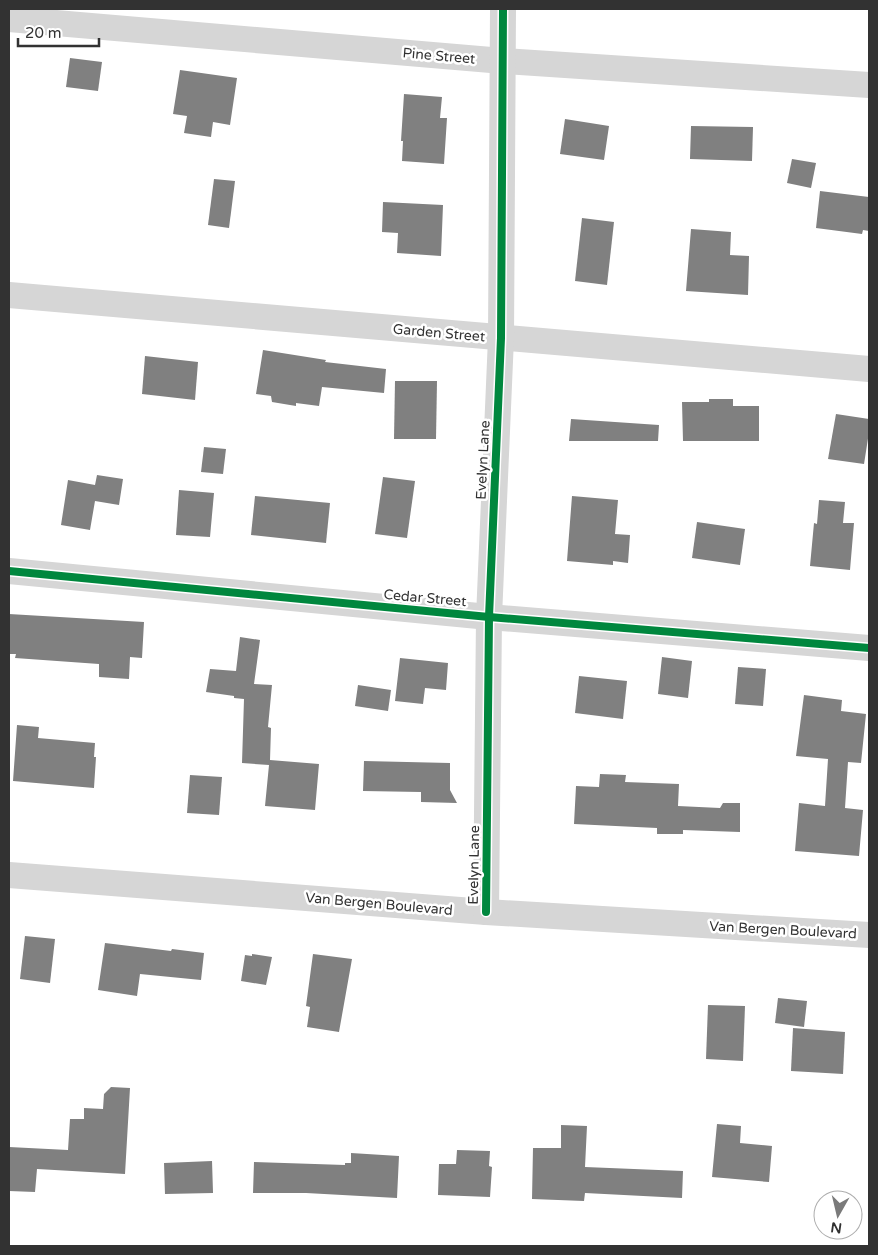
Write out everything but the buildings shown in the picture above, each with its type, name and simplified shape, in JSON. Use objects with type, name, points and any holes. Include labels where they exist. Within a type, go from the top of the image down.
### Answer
[{"type":"street","name":"Evelyn Lane","points":[[486,912],[489,616],[501,338],[503,9]]},
{"type":"street","name":"Pine Street","points":[[9,18],[503,62],[869,85]]},
{"type":"street","name":"Garden Street","points":[[9,295],[869,369]]},
{"type":"street","name":"Cedar Street","points":[[9,571],[489,616],[869,648]]},
{"type":"street","name":"Van Bergen Boulevard","points":[[9,875],[486,912],[869,935]]},
{"type":"cycle path","points":[[486,912],[489,617],[501,338],[503,9]]},
{"type":"cycle path","points":[[9,571],[489,617],[869,648]]}]
